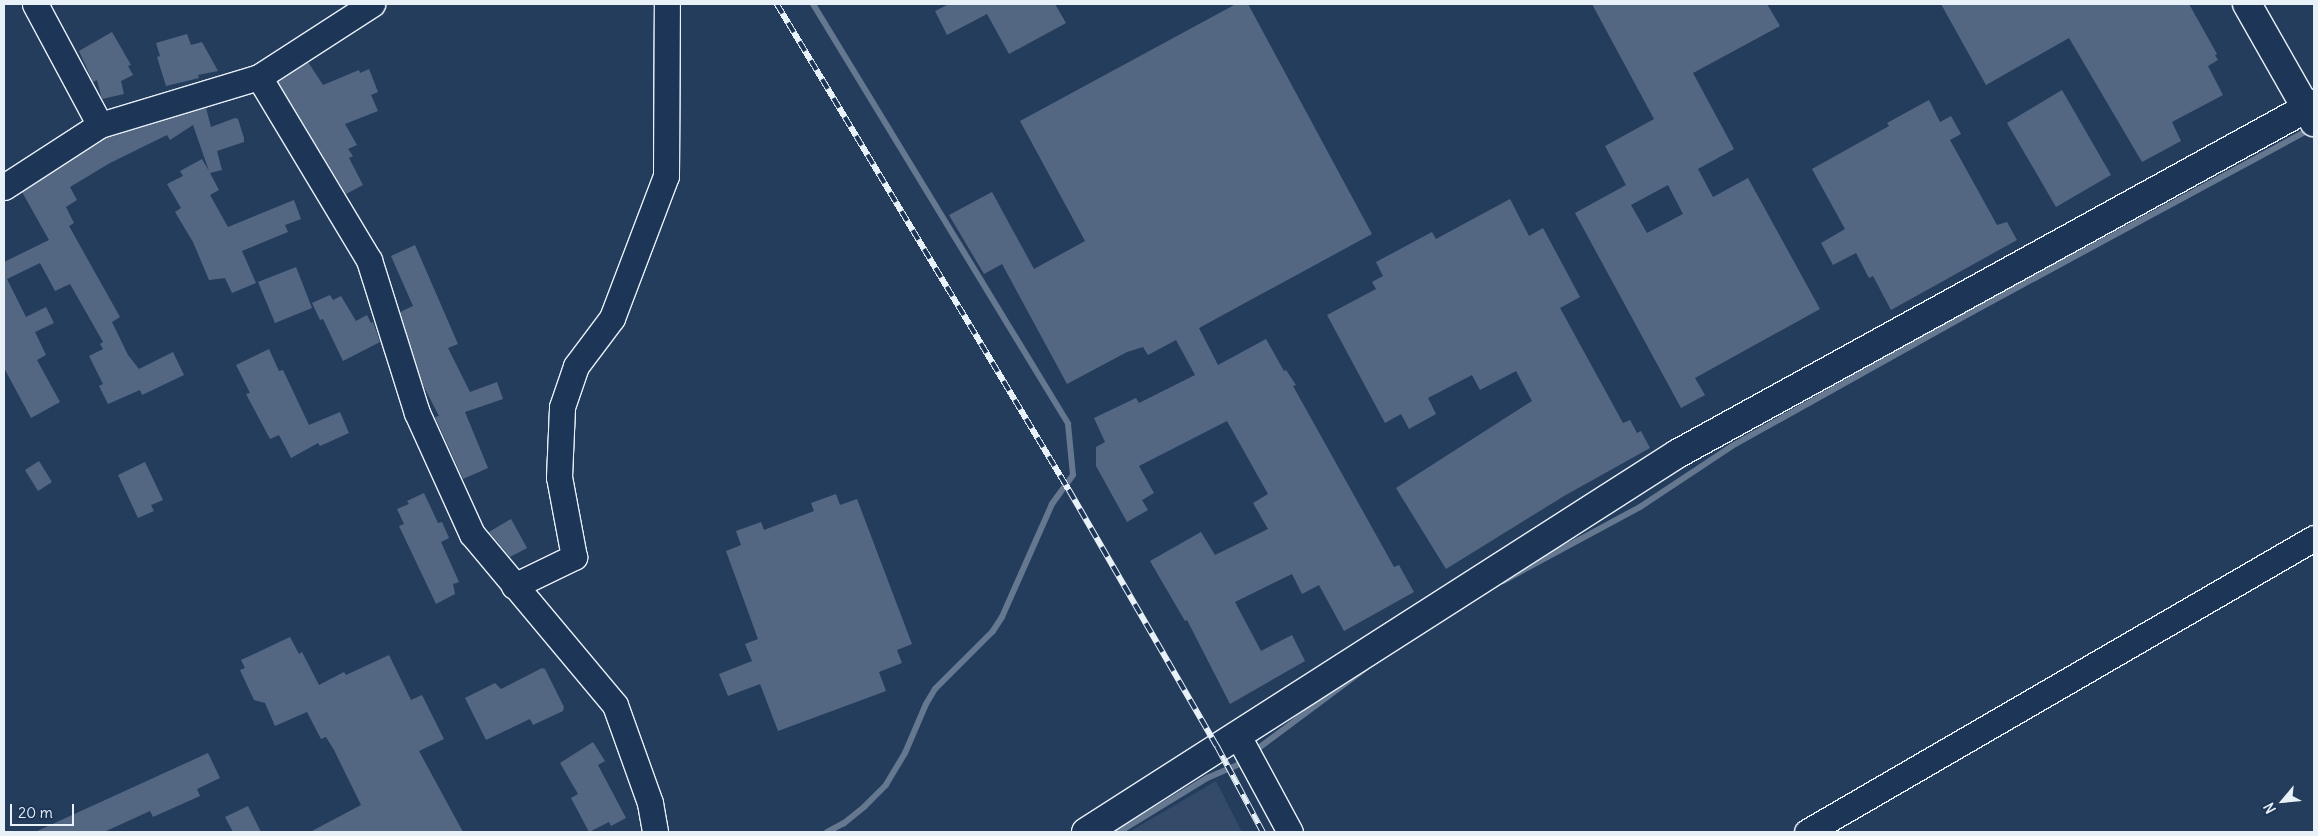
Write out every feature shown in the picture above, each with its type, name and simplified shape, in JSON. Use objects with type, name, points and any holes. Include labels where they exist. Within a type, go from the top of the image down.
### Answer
[{"type":"street","points":[[35,4],[100,125]]},
{"type":"street","points":[[4,187],[100,125],[258,77],[372,4]]},
{"type":"street","points":[[514,586],[574,557],[559,477],[562,407],[576,366],[612,318],[666,176],[667,4]]},
{"type":"street","points":[[1086,832],[1677,454],[2312,111],[2248,4]]},
{"type":"street","points":[[258,77],[369,260],[417,413],[472,534],[615,705],[650,803],[655,832]]},
{"type":"street","points":[[1807,832],[2314,538]]},
{"type":"street","points":[[1237,734],[1290,832]]},
{"type":"shaded area","points":[[1216,781],[1242,832],[1129,832]]},
{"type":"building","points":[[949,4],[1055,4],[1066,23],[1009,54],[987,14],[947,35],[935,11]]},
{"type":"building","points":[[1236,4],[1248,4],[1372,234],[1199,328],[1218,365],[1266,339],[1284,371],[1286,370],[1296,385],[1293,386],[1394,567],[1399,565],[1414,592],[1344,631],[1319,585],[1302,594],[1292,574],[1235,602],[1261,651],[1292,635],[1305,661],[1230,704],[1187,620],[1185,621],[1150,561],[1201,532],[1215,555],[1268,529],[1253,503],[1268,494],[1227,421],[1139,466],[1154,493],[1142,500],[1148,510],[1127,522],[1096,466],[1096,447],[1105,442],[1094,418],[1136,398],[1139,403],[1195,375],[1176,340],[1148,355],[1143,347],[1127,352],[1067,384],[1002,264],[984,274],[949,215],[992,192],[1034,269],[1085,241],[1020,121]]},
{"type":"building","points":[[1592,4],[1767,4],[1780,26],[1693,73],[1734,149],[1698,169],[1713,197],[1748,178],[1820,309],[1695,378],[1705,395],[1681,408],[1575,213],[1626,185],[1605,146],[1654,119]],"holes":[[[1668,185],[1683,214],[1647,233],[1631,205]]]},
{"type":"building","points":[[1941,4],[2189,4],[2217,54],[2215,55],[2218,60],[2208,66],[2223,95],[2172,122],[2181,141],[2142,162],[2069,38],[1986,85]]},
{"type":"building","points":[[112,32],[131,65],[128,66],[133,75],[121,81],[124,94],[102,99],[97,80],[93,82],[79,51]]},
{"type":"building","points":[[187,34],[191,45],[202,42],[218,71],[198,75],[199,78],[166,86],[157,57],[160,56],[156,43]]},
{"type":"building","points":[[308,62],[323,85],[359,70],[360,73],[369,69],[378,92],[371,95],[378,111],[345,124],[357,145],[348,149],[353,156],[349,158],[363,185],[346,194],[278,82]]},
{"type":"building","points":[[2062,90],[2111,175],[2056,207],[2007,123]]},
{"type":"building","points":[[1929,100],[1940,122],[1951,116],[1961,134],[1950,140],[1997,225],[2007,222],[2017,240],[1891,310],[1873,276],[1869,278],[1856,253],[1833,265],[1821,243],[1845,229],[1812,169],[1889,126],[1887,123]]},
{"type":"building","points":[[206,108],[211,127],[235,118],[238,119],[244,138],[244,142],[217,151],[222,170],[210,173],[219,190],[210,195],[228,227],[294,200],[301,219],[285,225],[288,232],[242,251],[256,283],[232,293],[225,278],[209,280],[193,242],[175,212],[181,208],[167,184],[183,176],[180,171],[202,159],[209,171],[193,125],[170,140],[167,135],[110,163],[70,187],[77,200],[66,207],[74,223],[69,226],[120,317],[112,322],[128,355],[139,369],[173,352],[184,375],[142,395],[140,390],[108,404],[99,386],[103,384],[89,356],[103,349],[100,344],[103,342],[70,284],[55,291],[40,263],[7,279],[26,317],[46,307],[54,323],[35,332],[46,355],[37,360],[60,402],[31,418],[4,368],[4,262],[49,240],[22,192],[106,138]]},
{"type":"building","points":[[1510,199],[1529,236],[1543,228],[1580,297],[1560,308],[1623,423],[1630,420],[1637,433],[1641,431],[1650,448],[1564,496],[1446,569],[1396,488],[1532,401],[1516,371],[1480,390],[1472,375],[1428,398],[1436,414],[1409,429],[1401,414],[1385,423],[1327,315],[1376,289],[1372,282],[1383,276],[1376,262],[1432,232],[1436,239]]},
{"type":"building","points":[[415,245],[458,344],[448,348],[470,392],[497,382],[503,399],[465,412],[488,468],[463,479],[435,417],[439,416],[423,385],[400,312],[413,306],[391,256]]},
{"type":"building","points":[[296,267],[312,308],[275,323],[258,282]]},
{"type":"building","points":[[330,295],[333,300],[341,296],[356,321],[367,315],[371,323],[373,322],[380,342],[343,361],[323,319],[320,320],[312,303]]},
{"type":"building","points":[[269,349],[279,371],[283,370],[309,425],[340,412],[349,433],[320,446],[318,443],[291,458],[279,435],[270,439],[246,394],[250,393],[236,365]]},
{"type":"building","points":[[39,461],[52,482],[38,491],[25,470]]},
{"type":"building","points":[[145,462],[163,500],[151,505],[154,511],[138,518],[118,475]]},
{"type":"building","points":[[424,493],[438,523],[442,522],[449,538],[441,542],[459,582],[453,584],[455,594],[436,604],[399,526],[404,524],[397,509],[409,504],[407,501]]},
{"type":"building","points":[[836,494],[840,505],[857,499],[912,644],[897,650],[902,663],[879,672],[886,691],[778,731],[760,684],[728,696],[719,674],[752,661],[745,644],[758,639],[726,551],[741,545],[736,531],[761,522],[764,530],[814,511],[811,503]]},
{"type":"building","points":[[511,519],[527,548],[510,557],[489,532]]},
{"type":"building","points":[[290,637],[299,654],[302,652],[319,685],[344,672],[346,675],[389,655],[411,700],[422,695],[444,739],[419,751],[463,832],[310,832],[361,805],[334,750],[326,737],[321,739],[307,712],[275,726],[265,703],[254,700],[240,670],[245,668],[241,660]]},
{"type":"building","points":[[542,668],[545,669],[564,707],[563,711],[533,725],[530,719],[486,740],[465,698],[495,683],[501,689]]},
{"type":"building","points":[[593,742],[605,761],[598,765],[626,818],[611,826],[609,822],[589,832],[571,798],[578,794],[560,763]]},
{"type":"building","points":[[208,753],[220,778],[197,789],[200,796],[153,817],[150,811],[104,832],[35,832]]},
{"type":"building","points":[[248,806],[261,832],[233,832],[225,817]]},
{"type":"waterway","points":[[813,4],[1068,424],[1073,475],[1052,504],[1002,617],[993,631],[935,689],[926,704],[905,753],[886,785],[864,807],[844,823],[827,832]]},
{"type":"waterway","points":[[1503,581],[1640,507],[1732,446],[1970,313],[2309,130]]},
{"type":"waterway","points":[[1260,747],[1366,668]]},
{"type":"waterway","points":[[1119,832],[1207,778],[1237,765]]},
{"type":"railway","points":[[777,4],[1069,490],[1217,746],[1263,832]]}]
